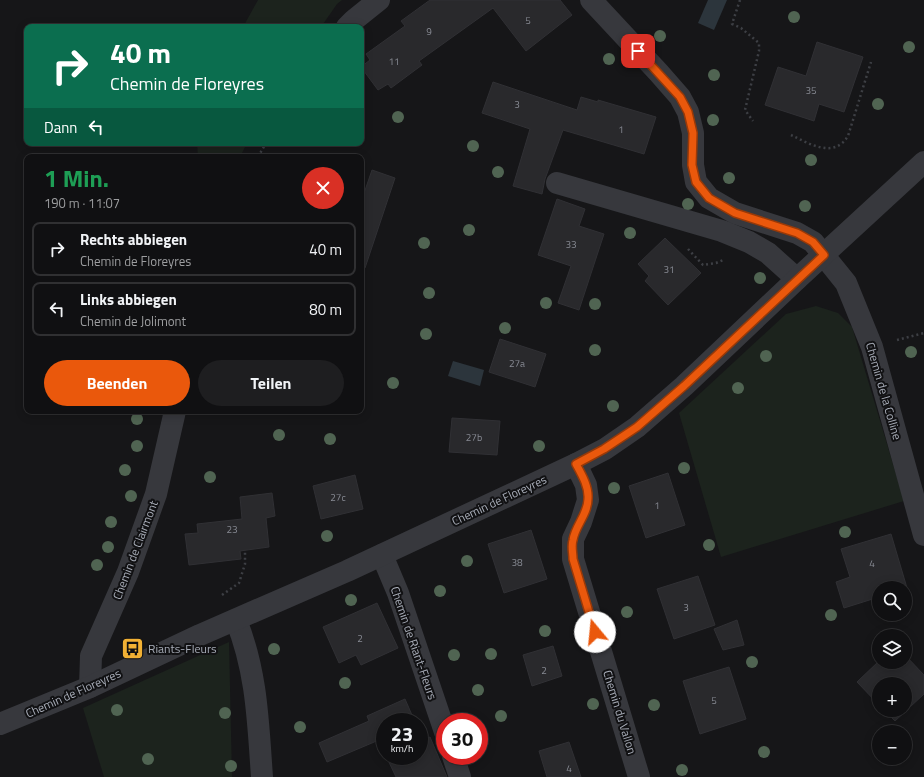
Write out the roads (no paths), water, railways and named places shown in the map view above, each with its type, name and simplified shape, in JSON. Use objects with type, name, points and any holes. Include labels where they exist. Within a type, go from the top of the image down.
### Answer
[{"type":"street","points":[[350,24],[379,0]]},
{"type":"street","name":"Chemin de la Colline","points":[[591,0],[680,97],[688,112],[693,133],[692,165],[696,182],[709,198],[735,213],[797,233],[813,242],[846,283],[872,347],[924,535]]},
{"type":"street","name":"Chemin de Floreyres","points":[[0,724],[90,687],[200,635],[382,555],[576,464],[604,449],[637,427],[684,386],[924,162]]},
{"type":"street","points":[[557,183],[722,231],[750,242],[762,249],[797,279]]},
{"type":"street","name":"Chemin de Clairmont","points":[[90,687],[91,656],[128,572],[156,494],[174,414]]},
{"type":"street","name":"Chemin du Vallon","points":[[576,464],[586,485],[588,500],[581,522],[573,539],[573,559],[639,777]]},
{"type":"street","name":"Chemin de Riant-Fleurs","points":[[382,555],[398,593],[439,713]]},
{"type":"street","points":[[236,620],[244,642],[256,692],[262,777]]},
{"type":"street","points":[[456,765],[460,777]]},
{"type":"place","name":"Riants-Fleurs","points":[[132,648]]}]
